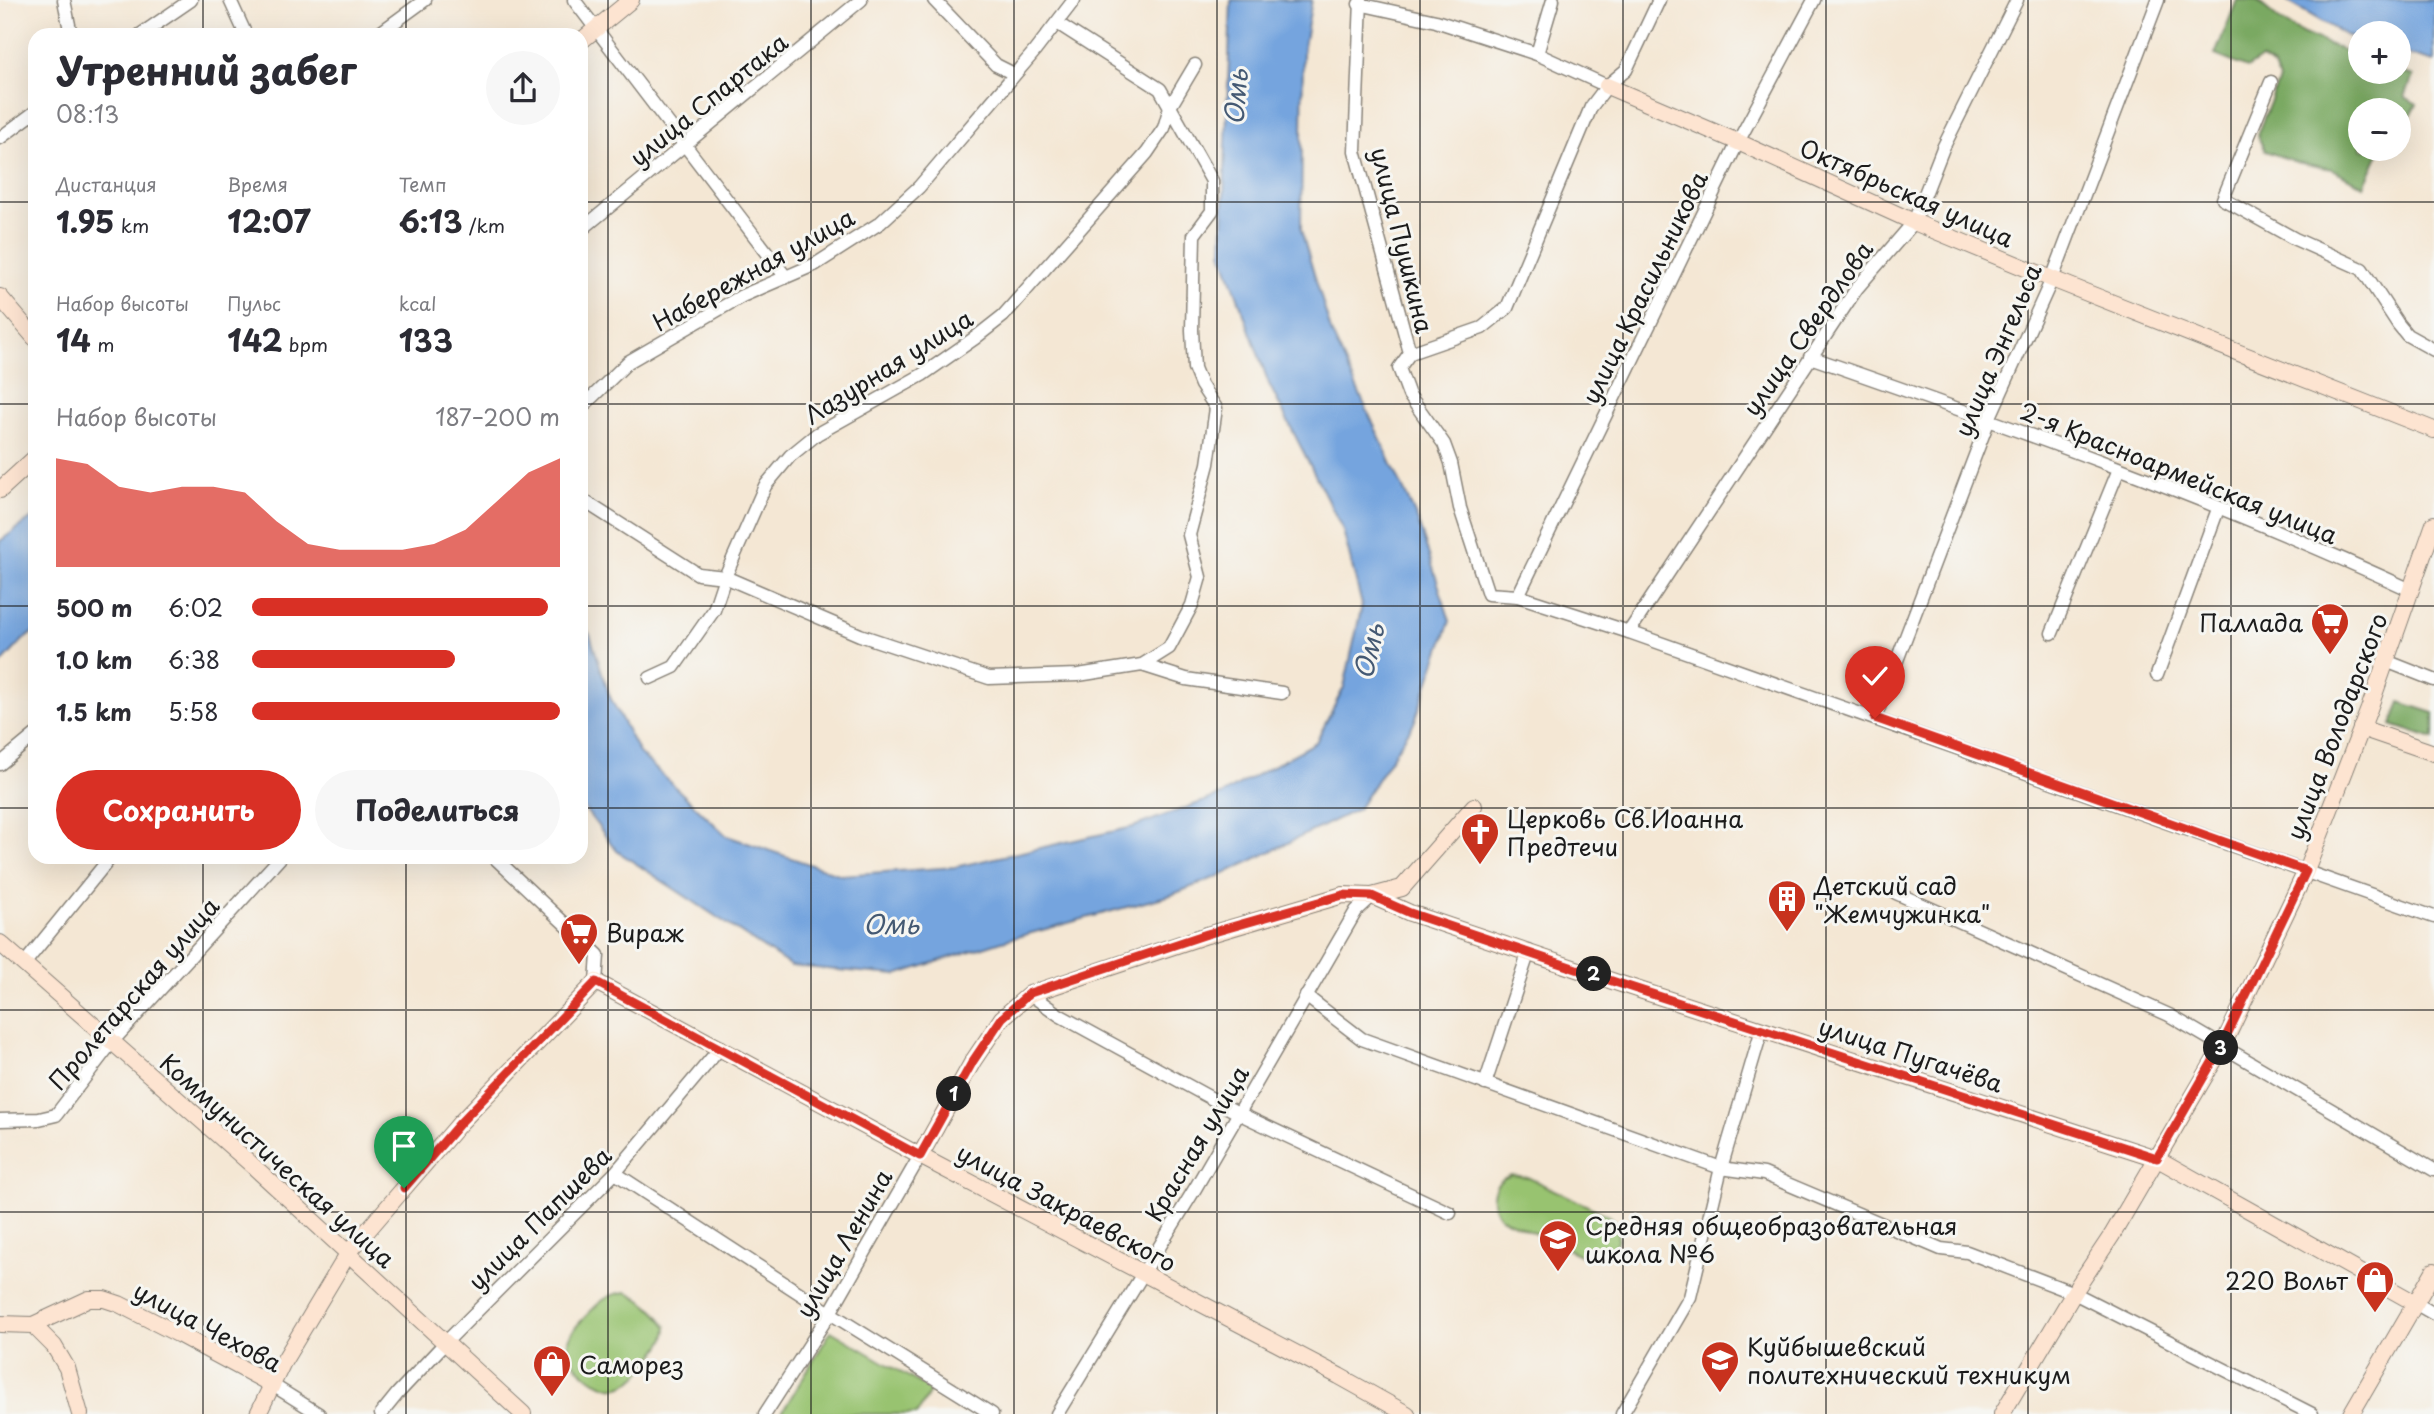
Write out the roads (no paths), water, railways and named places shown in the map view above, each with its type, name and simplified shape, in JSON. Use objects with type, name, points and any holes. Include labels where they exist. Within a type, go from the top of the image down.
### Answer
[{"type":"street","points":[[64,0],[70,28]]},
{"type":"street","points":[[150,28],[191,0]]},
{"type":"street","points":[[230,0],[243,28]]},
{"type":"street","points":[[387,28],[425,0]]},
{"type":"street","points":[[574,0],[785,276]]},
{"type":"street","points":[[588,35],[631,0]]},
{"type":"street","name":"улица Спартака","points":[[588,224],[861,0]]},
{"type":"street","points":[[934,0],[996,65],[1014,74]]},
{"type":"street","name":"Набережная улица","points":[[588,401],[628,362],[742,296],[816,264],[880,223],[919,187],[1074,0]]},
{"type":"street","points":[[1536,54],[1553,0]]},
{"type":"street","points":[[1410,353],[1482,328],[1507,308],[1591,107],[1607,86],[1626,70],[1659,0]]},
{"type":"street","name":"улица Красильникова","points":[[1518,596],[1738,142],[1814,0]]},
{"type":"street","name":"улица Свердлова","points":[[1629,632],[1857,288],[1914,222],[1943,148],[2017,0]]},
{"type":"street","name":"улица Энгельса","points":[[1875,718],[1989,419],[2052,279],[2158,0]]},
{"type":"street","name":"Октябрьская улица","points":[[1360,2],[1436,21],[1536,54],[1914,222],[2434,430]]},
{"type":"street","name":"улица Пушкина","points":[[1360,2],[1355,150],[1410,353],[1399,369],[1409,395],[1444,444],[1451,463],[1460,508],[1488,594],[1518,596]]},
{"type":"street","points":[[588,503],[698,574],[725,577],[860,635],[989,678],[1078,675],[1142,665],[1169,648],[1192,606],[1200,577],[1189,535],[1208,464],[1216,408],[1201,386],[1194,368],[1193,355],[1194,235],[1212,211],[1212,181],[1160,89],[1057,23]]},
{"type":"street","name":"Лазурная улица","points":[[650,678],[674,667],[715,610],[725,577],[765,486],[790,456],[817,434],[922,375],[1003,316],[1147,153],[1164,128],[1170,107],[1195,65]]},
{"type":"street","points":[[2271,82],[2223,199],[2295,239],[2362,269],[2407,335],[2434,350]]},
{"type":"street","points":[[0,138],[28,117]]},
{"type":"street","points":[[0,297],[28,330]]},
{"type":"street","name":"2-я Красноармейская улица","points":[[1810,357],[1989,419],[2119,469],[2359,566],[2411,590]]},
{"type":"street","points":[[0,490],[28,464]]},
{"type":"street","points":[[2052,634],[2119,469]]},
{"type":"street","points":[[2157,675],[2218,509]]},
{"type":"street","name":"улица Володарского","points":[[2002,1414],[2221,1047],[2306,871],[2386,661],[2434,524]]},
{"type":"street","points":[[1518,596],[1875,718],[2434,917]]},
{"type":"street","points":[[2386,661],[2434,680]]},
{"type":"street","points":[[1142,665],[1186,680],[1282,693]]},
{"type":"street","points":[[2361,728],[2434,753]]},
{"type":"street","points":[[0,764],[28,741]]},
{"type":"street","points":[[1030,993],[1207,934],[1343,895],[1372,896],[1402,888],[1474,806]]},
{"type":"street","points":[[24,964],[105,864]]},
{"type":"street","name":"Пролетарская улица","points":[[0,1120],[39,1119],[56,1115],[112,1042],[275,864]]},
{"type":"street","points":[[258,1414],[271,1384],[349,1252],[460,1123],[596,982],[598,955],[501,864]]},
{"type":"street","points":[[1896,893],[2169,1015],[2434,1170]]},
{"type":"street","name":"улица Пугачёва","points":[[1372,896],[1410,913],[1618,983],[2157,1158],[2415,1303]]},
{"type":"street","name":"Красная улица","points":[[1057,1414],[1356,911],[1372,896]]},
{"type":"street","name":"Коммунистическая улица","points":[[0,943],[349,1252],[523,1414]]},
{"type":"street","points":[[1485,1084],[1529,951]]},
{"type":"street","name":"улица Закраевского","points":[[596,982],[1407,1414]]},
{"type":"street","points":[[1030,993],[1059,1015],[1238,1113],[1450,1213]]},
{"type":"street","name":"улица Ленина","points":[[765,1414],[830,1313],[973,1061],[1002,1018],[1030,993]]},
{"type":"street","points":[[1306,996],[1362,1039],[1721,1168],[1764,1174],[1941,1249],[1966,1252],[2074,1293],[2312,1414]]},
{"type":"street","points":[[1622,1414],[1690,1297],[1721,1168],[1762,1029]]},
{"type":"street","name":"улица Папшева","points":[[381,1414],[446,1342],[615,1173],[721,1047]]},
{"type":"street","points":[[615,1173],[830,1313],[992,1414]]},
{"type":"street","points":[[2351,1414],[2434,1271]]},
{"type":"street","name":"улица Чехова","points":[[29,1324],[89,1299],[104,1299],[120,1304],[180,1335],[271,1384],[319,1414]]},
{"type":"street","points":[[2415,1303],[2434,1314]]},
{"type":"street","points":[[0,1324],[29,1324],[54,1346],[67,1368],[80,1414]]},
{"type":"water","name":"Омь","points":[[1231,0],[1312,0],[1303,52],[1301,230],[1332,334],[1418,521],[1450,621],[1414,723],[1358,809],[1224,874],[1171,895],[1002,941],[896,975],[791,966],[617,851],[588,813],[588,632],[610,697],[639,753],[727,836],[841,875],[955,867],[1133,827],[1221,795],[1316,742],[1344,687],[1362,605],[1343,530],[1269,384],[1222,253]]},
{"type":"water","points":[[2285,0],[2434,0],[2434,62],[2411,55],[2411,21],[2348,21],[2347,36]]},
{"type":"water","points":[[28,521],[28,636],[0,665],[0,541]]},
{"type":"place","name":"Паллада","points":[[2330,656]]},
{"type":"place","name":"Церковь Св.Иоанна Предтечи","points":[[1480,866]]},
{"type":"place","name":"Детский сад \"Жемчужинка\"","points":[[1787,933]]},
{"type":"place","name":"Вираж","points":[[579,966]]},
{"type":"place","name":"Средняя общеобразовательная школа №6","points":[[1558,1273]]},
{"type":"place","name":"220 Вольт","points":[[2375,1314]]},
{"type":"place","name":"Куйбышевский политехнический техникум","points":[[1720,1394]]},
{"type":"place","name":"Саморез","points":[[552,1398]]}]
